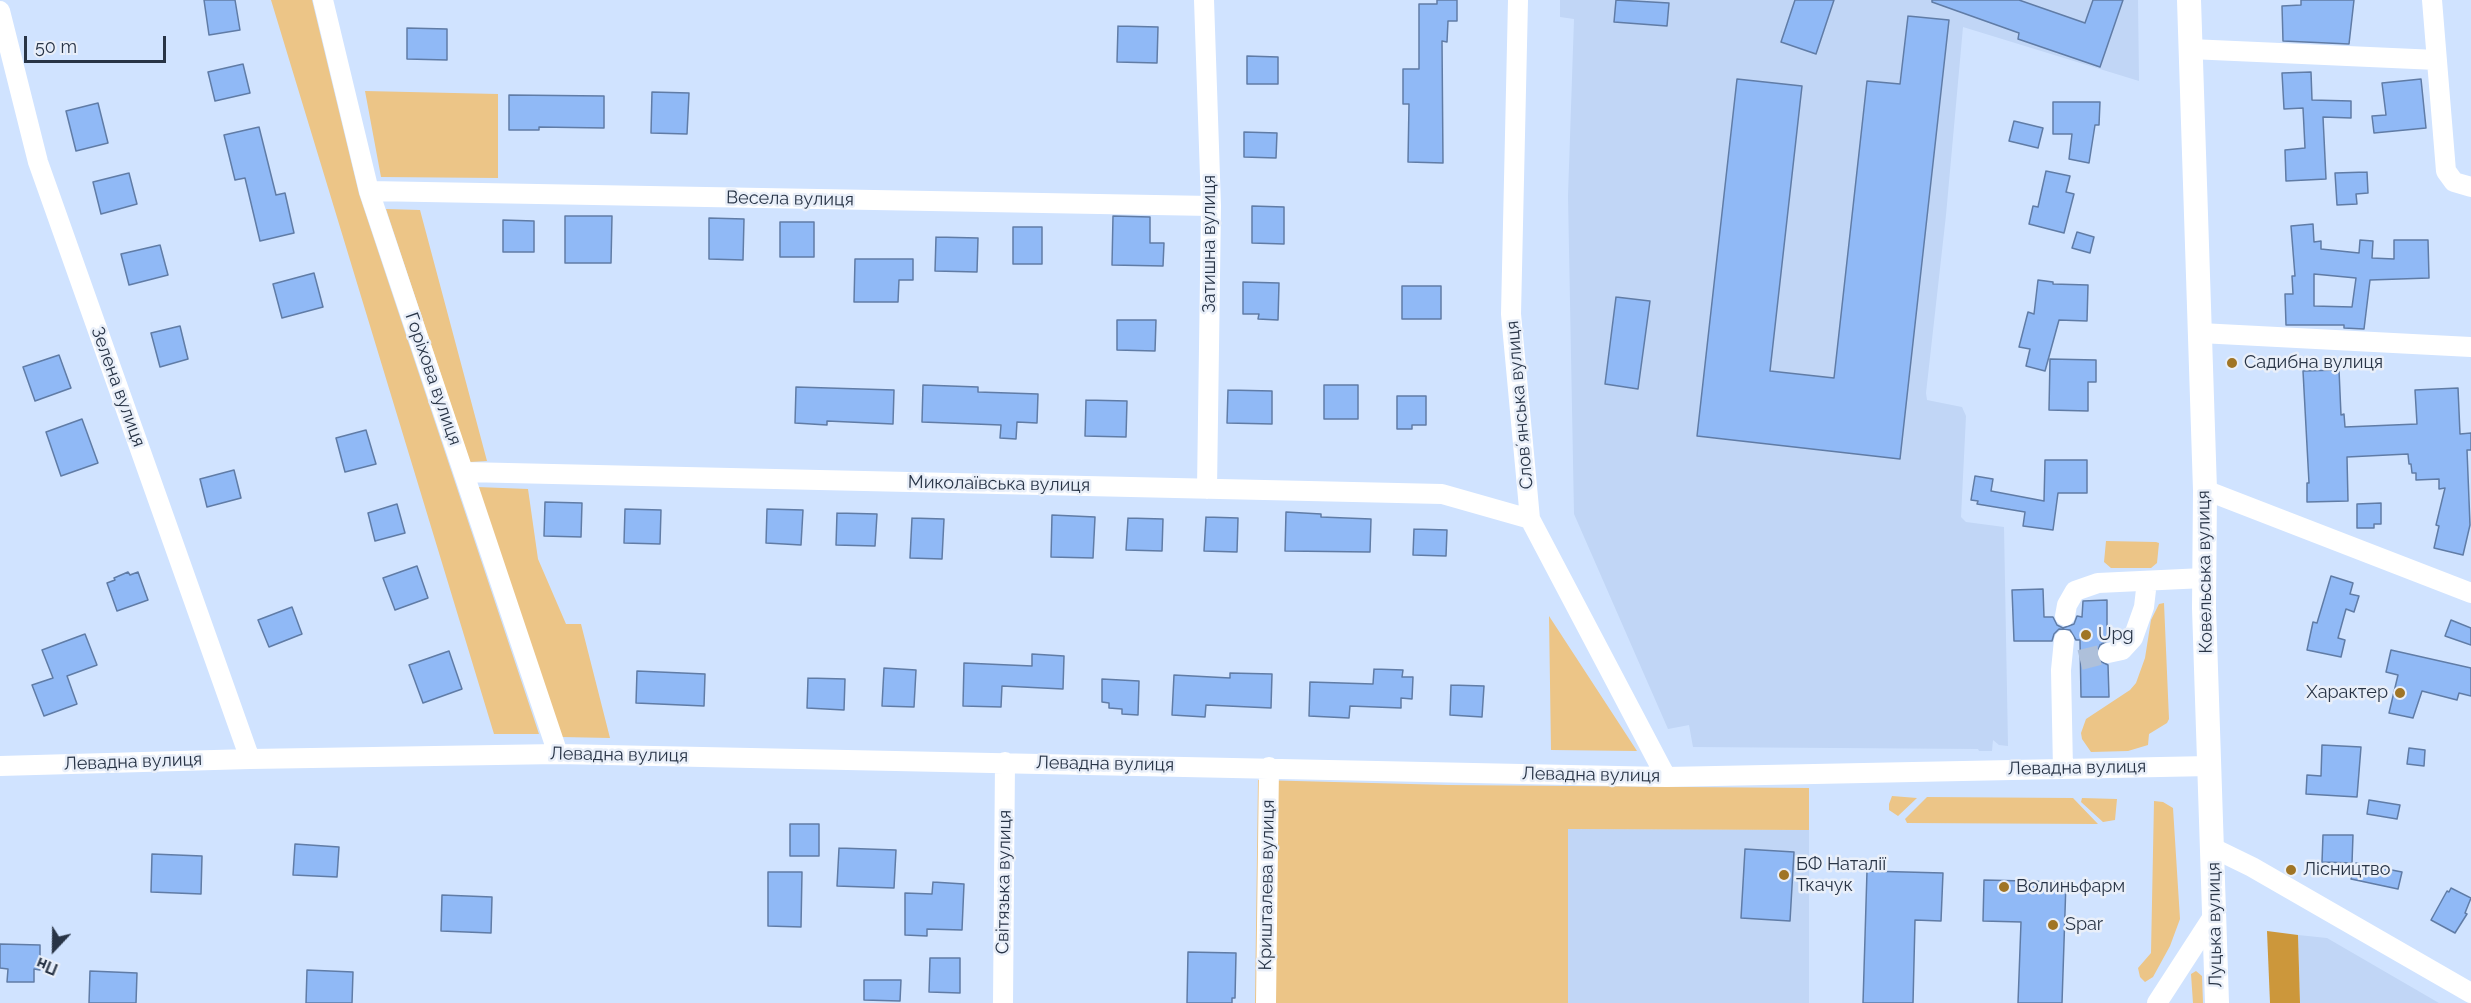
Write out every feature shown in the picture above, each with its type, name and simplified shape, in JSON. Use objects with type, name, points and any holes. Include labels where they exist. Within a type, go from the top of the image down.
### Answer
[{"type":"main road","name":"Ковельська вулиця","points":[[2188,0],[2205,490],[2204,578],[2213,848]]},
{"type":"main road","name":"Луцька вулиця","points":[[2213,848],[2217,1003]]},
{"type":"street","name":"Горіхова вулиця","points":[[322,0],[369,191],[558,754]]},
{"type":"street","name":"Затишна вулиця","points":[[1204,0],[1211,206],[1207,489]]},
{"type":"street","name":"Словʼянська вулиця","points":[[1518,0],[1511,314],[1530,519],[1666,777]]},
{"type":"street","points":[[2432,0],[2446,171],[2454,182],[2471,187]]},
{"type":"street","name":"Зелена вулиця","points":[[0,11],[38,162],[250,759]]},
{"type":"street","points":[[2190,48],[2437,60]]},
{"type":"street","name":"Весела вулиця","points":[[369,191],[1211,206]]},
{"type":"street","points":[[2200,333],[2471,347]]},
{"type":"street","name":"Миколаївська вулиця","points":[[464,472],[1442,494],[1530,519]]},
{"type":"street","points":[[2205,490],[2471,593]]},
{"type":"street","points":[[2065,616],[2067,605],[2075,591],[2098,583],[2204,578]]},
{"type":"street","points":[[2108,653],[2122,650],[2133,638],[2145,607],[2147,581]]},
{"type":"street","points":[[2063,769],[2061,670],[2064,640]]},
{"type":"street","points":[[2061,670],[2080,660]]},
{"type":"street","name":"Левадна вулиця","points":[[0,766],[558,754],[1666,777],[2210,766]]},
{"type":"street","name":"Світязька вулиця","points":[[1003,1003],[1005,762]]},
{"type":"street","name":"Кришталева вулиця","points":[[1266,1003],[1269,767]]},
{"type":"street","points":[[2213,848],[2252,867],[2471,993]]},
{"type":"street","points":[[2157,1003],[2214,915]]},
{"type":"shaded area","points":[[271,0],[312,0],[359,194],[539,734],[494,734]]},
{"type":"shaded area","points":[[1560,0],[2138,0],[2139,81],[1963,27],[1946,215],[1926,393],[1927,400],[1962,407],[1966,416],[1961,517],[1966,522],[2004,527],[2008,746],[1999,745],[1993,740],[1992,751],[1979,751],[1978,749],[1693,747],[1689,725],[1668,729],[1574,514],[1568,196],[1574,19],[1560,17]]},
{"type":"shaded area","points":[[365,91],[498,94],[498,178],[381,177]]},
{"type":"shaded area","points":[[386,209],[420,210],[487,461],[470,462]]},
{"type":"shaded area","points":[[477,487],[528,489],[538,559],[566,624],[581,624],[610,738],[562,737]]},
{"type":"shaded area","points":[[2106,541],[2159,543],[2157,563],[2151,568],[2111,568],[2104,562]]},
{"type":"shaded area","points":[[2164,603],[2169,719],[2167,723],[2149,734],[2148,745],[2128,751],[2091,752],[2082,739],[2081,733],[2086,719],[2130,690],[2136,683],[2145,658],[2151,620],[2159,604]]},
{"type":"shaded area","points":[[1549,616],[1637,751],[1551,750]]},
{"type":"shaded area","points":[[1258,780],[1448,785],[1809,788],[1809,830],[1568,829],[1568,1003],[1255,1003]]},
{"type":"shaded area","points":[[1892,796],[1917,798],[1898,816],[1889,810]]},
{"type":"shaded area","points":[[1927,797],[2073,798],[2098,824],[1907,823],[1905,819]]},
{"type":"shaded area","points":[[2082,798],[2117,799],[2115,820],[2103,822],[2081,802]]},
{"type":"shaded area","points":[[2154,801],[2163,802],[2173,808],[2180,919],[2170,946],[2153,977],[2145,982],[2140,977],[2138,968],[2151,953]]},
{"type":"shaded area","points":[[1568,829],[1809,830],[1809,1003],[1568,1003]]},
{"type":"shaded area","points":[[2267,931],[2298,935],[2300,1003],[2270,1003]]},
{"type":"shaded area","points":[[2298,935],[2327,938],[2439,1003],[2300,1003]]},
{"type":"shaded area","points":[[2196,971],[2202,976],[2203,1003],[2193,1003],[2191,974]]},
{"type":"building","points":[[204,0],[235,0],[240,30],[209,35]]},
{"type":"building","points":[[1437,0],[1457,0],[1457,21],[1448,21],[1447,42],[1442,41],[1443,163],[1408,162],[1409,104],[1403,104],[1403,69],[1419,69],[1419,4],[1437,4]]},
{"type":"building","points":[[1616,0],[1669,3],[1667,26],[1614,22]]},
{"type":"building","points":[[1795,0],[1834,0],[1816,54],[1781,42]]},
{"type":"building","points":[[1932,0],[2019,0],[2085,23],[2093,0],[2123,0],[2100,67],[2018,39],[2019,33],[1932,2]]},
{"type":"building","points":[[2301,0],[2354,0],[2349,44],[2283,41],[2282,6],[2301,5]]},
{"type":"building","points":[[1908,16],[1949,20],[1900,459],[1697,436],[1737,79],[1802,86],[1770,371],[1834,378],[1867,81],[1900,84]]},
{"type":"building","points":[[1118,26],[1158,27],[1157,63],[1117,62]]},
{"type":"building","points":[[407,28],[447,29],[447,60],[407,59]]},
{"type":"building","points":[[1247,56],[1278,57],[1278,84],[1247,84]]},
{"type":"building","points":[[243,64],[250,93],[215,101],[208,72]]},
{"type":"building","points":[[2311,72],[2312,100],[2351,101],[2351,118],[2323,117],[2326,179],[2286,181],[2285,150],[2305,148],[2303,108],[2284,109],[2282,73]]},
{"type":"building","points":[[2421,79],[2426,128],[2374,133],[2372,116],[2386,115],[2382,83]]},
{"type":"building","points":[[652,92],[689,93],[687,134],[651,133]]},
{"type":"building","points":[[509,95],[604,96],[604,128],[539,127],[539,130],[509,130]]},
{"type":"building","points":[[2053,102],[2100,102],[2099,125],[2095,125],[2089,163],[2069,159],[2072,134],[2053,134]]},
{"type":"building","points":[[98,103],[108,143],[76,151],[66,111]]},
{"type":"building","points":[[2014,121],[2043,128],[2038,148],[2009,141]]},
{"type":"building","points":[[259,127],[276,195],[285,193],[294,233],[260,241],[245,178],[235,180],[224,135]]},
{"type":"building","points":[[1244,132],[1277,133],[1276,158],[1244,157]]},
{"type":"building","points":[[2046,171],[2070,176],[2066,192],[2074,194],[2064,233],[2029,224],[2033,206],[2038,207]]},
{"type":"building","points":[[2367,172],[2368,193],[2356,194],[2357,204],[2337,205],[2335,173]]},
{"type":"building","points":[[129,173],[137,204],[101,214],[93,182]]},
{"type":"building","points":[[1252,206],[1284,207],[1284,244],[1252,243]]},
{"type":"building","points":[[565,216],[612,216],[611,263],[565,263]]},
{"type":"building","points":[[1113,216],[1150,217],[1150,243],[1164,243],[1163,266],[1112,265]]},
{"type":"building","points":[[709,218],[744,219],[743,260],[709,259]]},
{"type":"building","points":[[503,220],[534,221],[534,252],[503,252]]},
{"type":"building","points":[[780,222],[814,222],[814,257],[780,257]]},
{"type":"building","points":[[2313,224],[2314,242],[2321,241],[2321,249],[2359,253],[2360,240],[2373,241],[2372,258],[2394,259],[2394,240],[2428,240],[2429,278],[2370,280],[2364,329],[2344,328],[2344,325],[2286,325],[2285,294],[2293,294],[2292,276],[2295,276],[2291,226]],"holes":[[[2314,274],[2356,278],[2352,307],[2314,306]]]},
{"type":"building","points":[[1013,227],[1042,227],[1042,264],[1013,264]]},
{"type":"building","points":[[2077,232],[2094,237],[2090,253],[2072,248]]},
{"type":"building","points":[[936,237],[978,238],[977,272],[935,271]]},
{"type":"building","points":[[160,245],[168,275],[129,285],[121,254]]},
{"type":"building","points":[[855,259],[913,259],[913,280],[899,280],[898,302],[854,302]]},
{"type":"building","points":[[314,273],[323,307],[282,318],[273,284]]},
{"type":"building","points":[[2038,280],[2053,282],[2053,284],[2088,285],[2087,321],[2059,320],[2045,371],[2026,366],[2030,349],[2019,347],[2028,312],[2034,314]]},
{"type":"building","points":[[1243,282],[1279,283],[1278,320],[1258,319],[1259,314],[1243,314]]},
{"type":"building","points":[[1402,286],[1441,286],[1441,319],[1402,319]]},
{"type":"building","points":[[1616,297],[1650,301],[1638,389],[1605,384]]},
{"type":"building","points":[[1117,320],[1156,320],[1155,351],[1117,350]]},
{"type":"building","points":[[180,326],[188,359],[160,367],[151,333]]},
{"type":"building","points":[[59,355],[71,388],[35,401],[23,367]]},
{"type":"building","points":[[2050,359],[2096,360],[2096,382],[2088,382],[2088,411],[2049,410]]},
{"type":"building","points":[[2339,370],[2341,415],[2344,414],[2345,427],[2417,424],[2415,390],[2458,388],[2460,434],[2471,433],[2471,450],[2467,450],[2470,525],[2463,555],[2434,548],[2439,526],[2436,525],[2445,488],[2439,489],[2439,479],[2416,480],[2416,473],[2412,473],[2408,454],[2347,457],[2348,501],[2307,502],[2307,483],[2309,483],[2303,371]]},
{"type":"building","points":[[923,385],[978,387],[978,392],[1038,394],[1037,423],[1017,422],[1016,439],[1000,438],[1001,425],[922,422]]},
{"type":"building","points":[[1324,385],[1358,385],[1358,419],[1324,419]]},
{"type":"building","points":[[796,387],[894,390],[893,424],[827,421],[827,425],[795,423]]},
{"type":"building","points":[[1228,390],[1272,391],[1272,424],[1227,423]]},
{"type":"building","points":[[1397,396],[1426,396],[1426,425],[1412,425],[1412,429],[1397,429]]},
{"type":"building","points":[[1086,400],[1127,401],[1126,437],[1085,436]]},
{"type":"building","points":[[82,419],[98,463],[61,476],[46,432]]},
{"type":"building","points":[[366,430],[376,464],[345,472],[336,438]]},
{"type":"building","points":[[2045,460],[2087,460],[2087,493],[2058,493],[2053,530],[2023,526],[2025,512],[1977,504],[1978,501],[1971,500],[1975,476],[1993,479],[1991,491],[2044,501]]},
{"type":"building","points":[[234,470],[241,498],[207,507],[200,479]]},
{"type":"building","points":[[545,502],[582,503],[581,537],[544,536]]},
{"type":"building","points":[[2381,503],[2381,524],[2374,524],[2374,528],[2357,528],[2357,504]]},
{"type":"building","points":[[397,504],[405,533],[375,541],[368,513]]},
{"type":"building","points":[[625,509],[661,510],[660,544],[624,543]]},
{"type":"building","points":[[767,509],[803,510],[801,545],[766,543]]},
{"type":"building","points":[[1286,512],[1321,514],[1321,517],[1371,519],[1370,552],[1285,551]]},
{"type":"building","points":[[837,513],[877,514],[875,546],[836,545]]},
{"type":"building","points":[[1052,515],[1095,517],[1093,558],[1051,557]]},
{"type":"building","points":[[1206,517],[1238,518],[1237,552],[1204,551]]},
{"type":"building","points":[[912,518],[944,519],[942,559],[910,558]]},
{"type":"building","points":[[1128,518],[1163,519],[1162,551],[1126,550]]},
{"type":"building","points":[[1414,529],[1447,530],[1446,556],[1413,555]]},
{"type":"building","points":[[417,566],[428,598],[395,610],[383,578]]},
{"type":"building","points":[[128,572],[130,575],[138,572],[148,600],[117,611],[107,583]]},
{"type":"building","points":[[2331,576],[2353,583],[2350,594],[2359,596],[2354,612],[2346,609],[2338,638],[2345,640],[2341,657],[2307,650],[2313,622],[2317,623]]},
{"type":"building","points":[[2043,589],[2044,617],[2053,617],[2057,625],[2063,628],[2074,624],[2077,616],[2082,617],[2083,601],[2107,600],[2107,641],[2100,645],[2096,655],[2100,661],[2108,665],[2109,697],[2081,697],[2080,640],[2076,640],[2070,630],[2059,629],[2052,641],[2014,641],[2012,590]]},
{"type":"building","points":[[292,607],[302,634],[269,647],[258,620]]},
{"type":"building","points":[[2451,620],[2471,628],[2471,645],[2445,636]]},
{"type":"building","points":[[85,634],[97,665],[67,676],[77,704],[44,716],[32,685],[53,678],[42,650]]},
{"type":"building","points":[[2391,650],[2471,668],[2471,696],[2459,693],[2457,700],[2422,691],[2413,718],[2389,713],[2398,675],[2386,672]]},
{"type":"building","points":[[449,651],[462,689],[423,703],[409,665]]},
{"type":"building","points":[[1032,654],[1064,656],[1063,689],[1002,686],[1001,707],[963,706],[964,663],[1032,666]]},
{"type":"building","points":[[884,668],[916,670],[914,707],[882,706]]},
{"type":"building","points":[[1374,669],[1403,670],[1402,677],[1413,677],[1412,699],[1401,698],[1401,708],[1350,706],[1349,718],[1309,716],[1310,682],[1373,684]]},
{"type":"building","points":[[637,671],[705,674],[704,706],[636,703]]},
{"type":"building","points":[[1230,673],[1272,674],[1271,708],[1206,705],[1205,717],[1172,715],[1174,675],[1230,678]]},
{"type":"building","points":[[808,678],[845,679],[844,710],[807,708]]},
{"type":"building","points":[[1102,679],[1139,681],[1138,715],[1122,714],[1122,709],[1109,708],[1109,703],[1102,702]]},
{"type":"building","points":[[1451,685],[1484,686],[1482,717],[1450,715]]},
{"type":"building","points":[[2322,745],[2361,747],[2357,797],[2306,794],[2307,775],[2321,776]]},
{"type":"building","points":[[2409,748],[2425,750],[2424,766],[2407,764]]},
{"type":"building","points":[[2369,800],[2400,805],[2397,819],[2367,814]]},
{"type":"building","points":[[790,824],[819,824],[819,856],[790,856]]},
{"type":"building","points":[[2323,835],[2353,835],[2352,863],[2322,862]]},
{"type":"building","points":[[295,844],[339,847],[337,877],[293,875]]},
{"type":"building","points":[[839,848],[896,850],[894,888],[837,886]]},
{"type":"building","points":[[1745,849],[1794,852],[1790,921],[1741,918]]},
{"type":"building","points":[[152,854],[202,856],[201,894],[151,892]]},
{"type":"building","points":[[2356,863],[2402,872],[2398,889],[2351,879]]},
{"type":"building","points":[[1867,871],[1943,873],[1941,921],[1915,920],[1913,1003],[1863,1003]]},
{"type":"building","points":[[768,872],[802,872],[801,927],[768,926]]},
{"type":"building","points":[[1984,880],[2066,882],[2062,1003],[2018,1003],[2021,922],[1983,921]]},
{"type":"building","points":[[933,882],[964,884],[962,930],[927,929],[927,936],[905,935],[905,893],[932,894]]},
{"type":"building","points":[[2451,888],[2471,898],[2465,913],[2467,914],[2455,933],[2431,920],[2447,891],[2449,892]]},
{"type":"building","points":[[442,895],[492,897],[491,933],[441,931]]},
{"type":"building","points":[[0,944],[40,945],[40,970],[34,969],[34,982],[7,982],[8,969],[0,968]]},
{"type":"building","points":[[1188,952],[1236,953],[1235,998],[1232,998],[1232,1003],[1187,1003]]},
{"type":"building","points":[[930,958],[960,958],[960,993],[929,992]]},
{"type":"building","points":[[307,970],[353,972],[352,1003],[306,1003]]},
{"type":"building","points":[[90,971],[137,973],[136,1003],[89,1003]]},
{"type":"building","points":[[864,980],[901,980],[900,1001],[864,1000]]},
{"type":"tunnel","points":[[2080,660],[2108,653]]},
{"type":"place","name":"Садибна вулиця","points":[[2232,363]]},
{"type":"place","name":"Upg","points":[[2086,635]]},
{"type":"place","name":"Характер","points":[[2400,693]]},
{"type":"place","name":"Лісництво","points":[[2291,870]]},
{"type":"place","name":"БФ Наталії Ткачук","points":[[1784,875]]},
{"type":"place","name":"Волиньфарм","points":[[2004,887]]},
{"type":"place","name":"Spar","points":[[2053,925]]}]
